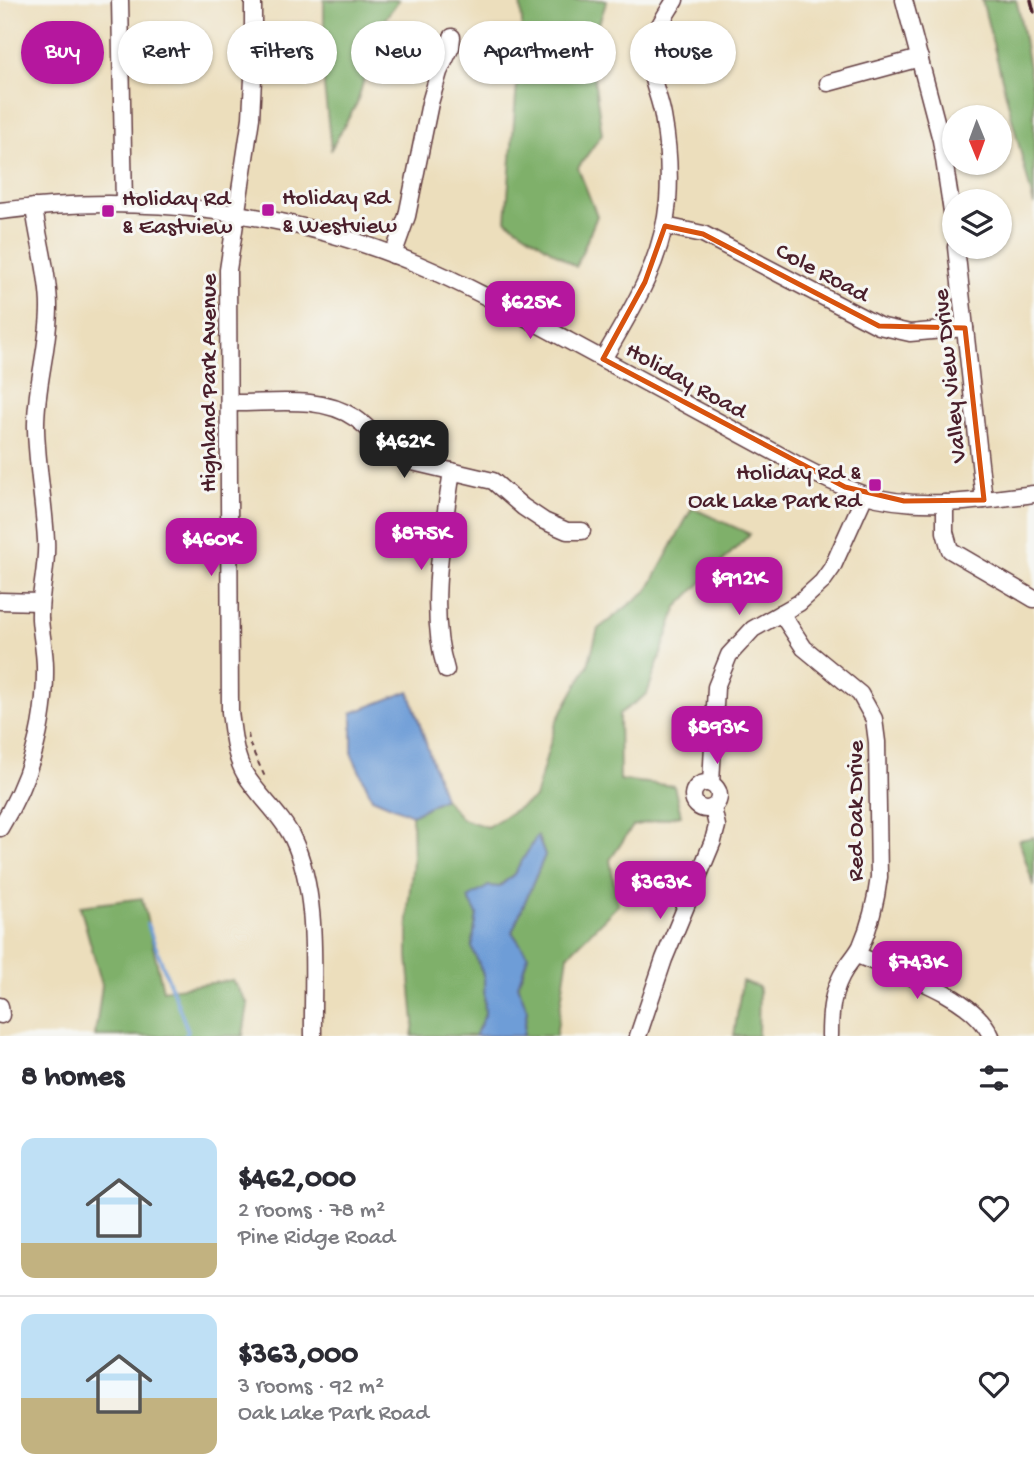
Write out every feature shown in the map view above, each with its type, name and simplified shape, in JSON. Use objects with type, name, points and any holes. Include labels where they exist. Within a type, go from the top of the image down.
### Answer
[{"type":"street","points":[[120,0],[124,204]]},
{"type":"street","name":"Highland Park Avenue","points":[[253,0],[251,118],[228,270],[230,712],[236,752],[245,774],[292,837],[304,869],[311,922],[313,1036]]},
{"type":"street","points":[[603,359],[645,282],[665,226],[669,175],[666,142],[663,116],[649,61],[654,35],[674,0]]},
{"type":"street","points":[[904,0],[941,140],[948,189]]},
{"type":"street","points":[[393,255],[407,216],[430,103],[439,72],[451,47],[452,37]]},
{"type":"street","points":[[828,83],[920,58]]},
{"type":"street","name":"Holiday Road","points":[[0,211],[124,204],[176,207],[237,214],[317,230],[393,255],[488,297],[797,465],[865,495],[945,503],[1034,494]]},
{"type":"street","points":[[2,819],[29,770],[42,718],[45,664],[40,602],[46,540],[37,454],[36,397],[49,310],[34,207]]},
{"type":"street","name":"Cole Road","points":[[665,226],[703,234],[878,327],[910,333],[965,328]]},
{"type":"street","name":"Valley View Drive","points":[[957,259],[985,500]]},
{"type":"street","points":[[229,403],[307,402],[324,405],[352,416],[366,426],[391,453],[404,460],[493,481],[544,521],[567,531],[582,531]]},
{"type":"street","points":[[446,670],[438,646],[439,580],[441,542],[452,471]]},
{"type":"street","points":[[638,1036],[664,959],[717,826],[713,808],[718,804],[720,796],[716,787],[711,784],[715,701],[721,671],[740,641],[753,629],[799,603],[822,582],[832,568],[865,495]]},
{"type":"street","points":[[945,503],[945,532],[950,550],[1034,599]]},
{"type":"street","points":[[0,601],[40,602]]},
{"type":"street","name":"Red Oak Drive","points":[[781,613],[804,648],[860,694],[877,731],[879,877],[870,922],[857,955],[846,968],[833,997],[830,1036]]},
{"type":"street","points":[[857,955],[955,998],[980,1017],[991,1036]]},
{"type":"street","points":[[0,1006],[1,1015]]},
{"type":"path","points":[[246,727],[250,745],[267,782]]},
{"type":"highlighted area","points":[[665,226],[703,234],[879,326],[965,328],[984,500],[904,501],[845,487],[603,359],[645,282]]},
{"type":"green space","points":[[324,0],[399,0],[383,21],[351,21],[351,84],[362,84],[357,103],[331,149],[324,84],[337,84],[337,21],[324,21]]},
{"type":"green space","points":[[520,0],[607,0],[600,21],[522,21]]},
{"type":"green space","points":[[982,0],[1016,0],[1019,11],[1034,96],[1034,205],[1012,118],[1012,105],[1009,105]]},
{"type":"green space","points":[[517,84],[595,84],[602,134],[578,168],[597,216],[576,267],[506,220]]},
{"type":"green space","points":[[692,508],[750,534],[677,607],[647,694],[619,714],[620,780],[674,786],[681,815],[633,826],[610,860],[618,905],[568,955],[556,1036],[523,1036],[527,1010],[518,985],[528,956],[512,932],[545,855],[538,837],[514,874],[498,887],[488,886],[477,914],[472,947],[484,977],[485,1015],[475,1036],[412,1036],[414,1022],[408,957],[408,907],[413,861],[412,815],[444,798],[462,819],[487,827],[535,798],[556,722],[588,665],[598,629],[648,590]]},
{"type":"green space","points":[[1034,837],[1034,887],[1019,840]]},
{"type":"green space","points":[[142,898],[163,990],[232,980],[248,1004],[243,1036],[95,1036],[102,985],[80,906]]},
{"type":"green space","points":[[742,981],[759,987],[758,1036],[734,1036]]},
{"type":"water","points":[[409,691],[444,798],[412,815],[372,798],[352,755],[352,713]]},
{"type":"water","points":[[537,836],[545,855],[512,932],[528,956],[518,985],[527,1010],[523,1036],[475,1036],[485,1015],[484,977],[472,947],[477,914],[468,898],[489,886],[499,887],[514,874]]},
{"type":"waterway","points":[[147,924],[188,1031],[185,1036]]},
{"type":"railway","points":[[1031,0],[1034,12]]},
{"type":"place","name":"Holiday Rd & Westview","points":[[268,210]]},
{"type":"place","name":"Holiday Rd & Eastview","points":[[108,211]]},
{"type":"place","name":"Holiday Rd & Oak Lake Park Rd","points":[[875,485]]}]
